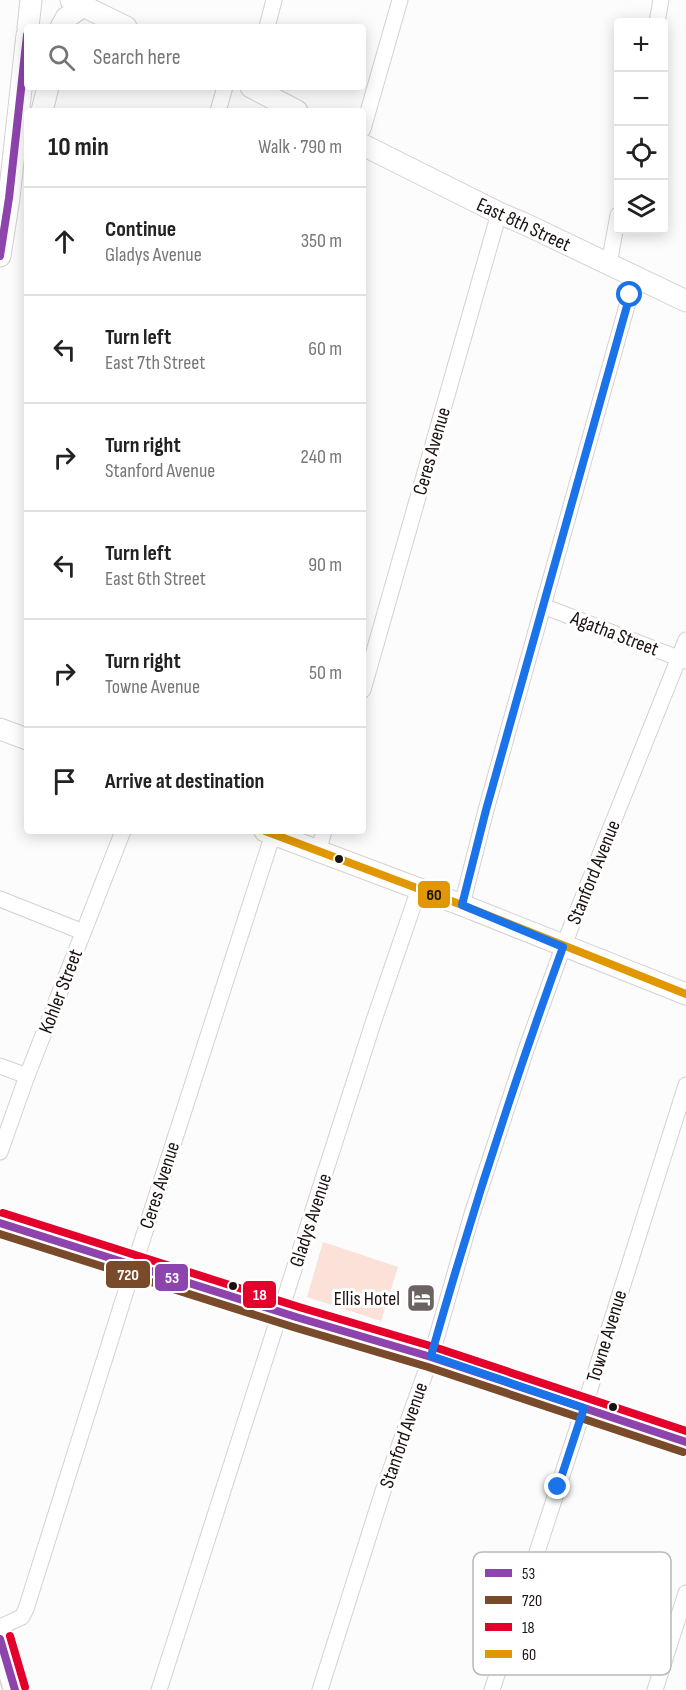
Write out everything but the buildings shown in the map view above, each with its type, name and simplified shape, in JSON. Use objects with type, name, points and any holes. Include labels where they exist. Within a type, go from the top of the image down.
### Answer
[{"type":"main road","points":[[28,24],[31,0]]},
{"type":"main road","points":[[63,24],[77,3],[120,24]]},
{"type":"main road","points":[[0,256],[9,198],[24,62]]},
{"type":"main road","points":[[43,108],[47,90]]},
{"type":"main road","points":[[257,90],[291,108]]},
{"type":"main road","name":"East 8th Street","points":[[366,146],[499,213],[686,301]]},
{"type":"main road","points":[[9,198],[24,166]]},
{"type":"main road","points":[[0,729],[24,738]]},
{"type":"main road","points":[[272,834],[462,905],[686,994]]},
{"type":"main road","points":[[0,1223],[431,1356],[686,1442]]},
{"type":"main road","points":[[0,1639],[15,1690]]},
{"type":"street","points":[[268,24],[274,0]]},
{"type":"street","points":[[366,119],[400,0]]},
{"type":"street","points":[[658,18],[661,0]]},
{"type":"street","points":[[219,108],[224,90]]},
{"type":"street","name":"Ceres Avenue","points":[[366,679],[499,213]]},
{"type":"street","points":[[609,264],[615,234]]},
{"type":"street","points":[[462,905],[635,277]]},
{"type":"street","name":"Agatha Street","points":[[543,606],[682,659]]},
{"type":"street","name":"Stanford Avenue","points":[[320,1690],[383,1491],[431,1356],[472,1214],[526,1047],[563,947],[682,659],[686,640]]},
{"type":"street","name":"Kohler Street","points":[[0,1152],[27,1076],[122,834]]},
{"type":"street","name":"Ceres Avenue","points":[[0,1627],[22,1617],[26,1610],[269,834]]},
{"type":"street","points":[[318,852],[323,834]]},
{"type":"street","name":"Gladys Avenue","points":[[159,1690],[375,1017],[419,889]]},
{"type":"street","points":[[0,899],[83,932]]},
{"type":"street","points":[[0,1066],[27,1076]]},
{"type":"street","name":"Towne Avenue","points":[[537,1552],[686,1085]]},
{"type":"street","points":[[671,1640],[686,1593]]},
{"type":"street","name":"Towne Avenue","points":[[492,1690],[497,1675]]},
{"type":"street","points":[[655,1690],[660,1675]]},
{"type":"shaded area","points":[[323,1242],[398,1267],[381,1321],[307,1297]]},
{"type":"transit line","name":"53","points":[[0,256],[9,198],[24,62]]},
{"type":"transit line","name":"60","points":[[273,834],[462,905],[686,994]]},
{"type":"transit line","name":"18","points":[[3,1213],[299,1307],[434,1347],[686,1431]]},
{"type":"transit line","name":"53","points":[[0,1223],[296,1317],[431,1357],[686,1442]]},
{"type":"transit line","name":"720","points":[[0,1234],[293,1327],[428,1367],[683,1452]]},
{"type":"transit line","name":"18","points":[[10,1636],[25,1687]]},
{"type":"transit line","name":"53","points":[[0,1639],[15,1690]]},
{"type":"place","name":"Ellis Hotel","points":[[421,1298]]},
{"type":"route","points":[[558,1487],[584,1408],[431,1356],[472,1214],[526,1047],[563,947],[462,905],[486,810],[630,295]]}]
